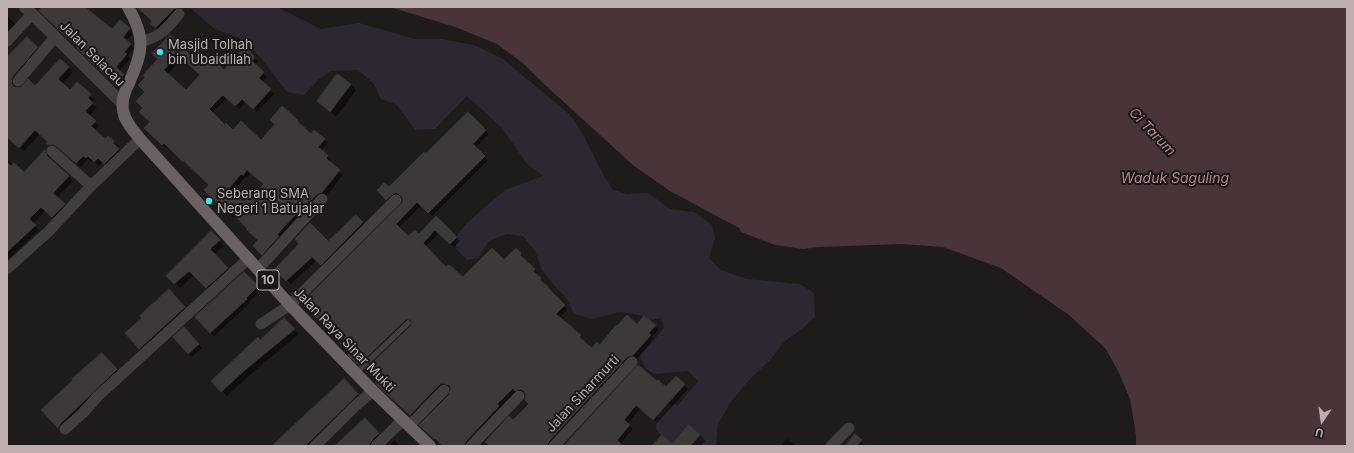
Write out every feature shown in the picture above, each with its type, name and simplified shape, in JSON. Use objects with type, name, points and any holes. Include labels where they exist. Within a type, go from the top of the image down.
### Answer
[{"type":"highway","name":"10","points":[[123,104],[124,95],[140,54],[141,40],[135,20],[128,7]]},
{"type":"highway","name":"Jalan Raya Sinar Mukti","points":[[123,104],[123,111],[126,120],[140,139],[290,305],[373,391],[430,446]]},
{"type":"street","points":[[7,41],[29,10]]},
{"type":"street","name":"Jalan Selacau","points":[[29,10],[123,104]]},
{"type":"street","points":[[141,40],[157,37],[179,14]]},
{"type":"street","points":[[18,81],[55,37]]},
{"type":"street","points":[[7,269],[49,231],[90,186],[140,139]]},
{"type":"street","points":[[52,151],[90,186]]},
{"type":"street","points":[[258,269],[322,200]]},
{"type":"street","points":[[261,324],[290,305],[396,200]]},
{"type":"street","points":[[65,429],[83,413],[98,396],[249,258]]},
{"type":"street","name":"Jalan Sinarmurti","points":[[554,446],[632,362]]},
{"type":"street","points":[[376,446],[406,423],[444,390]]},
{"type":"street","points":[[315,446],[373,391]]},
{"type":"street","points":[[471,446],[519,396]]},
{"type":"street","points":[[831,446],[849,428]]},
{"type":"lane","points":[[356,373],[408,323]]},
{"type":"shaded area","points":[[189,7],[277,7],[321,29],[359,23],[415,39],[441,39],[474,45],[503,59],[569,114],[580,129],[604,176],[613,190],[627,194],[648,193],[670,209],[694,212],[712,225],[715,238],[709,258],[721,270],[747,279],[800,284],[814,293],[815,317],[801,330],[785,341],[770,360],[748,381],[730,403],[718,425],[716,446],[662,446],[666,441],[656,430],[657,415],[667,405],[678,405],[698,381],[688,371],[656,374],[645,368],[640,356],[664,328],[661,318],[652,320],[639,315],[620,312],[592,319],[574,314],[567,299],[542,270],[535,251],[523,236],[507,234],[489,241],[478,258],[467,260],[456,249],[457,235],[467,223],[505,190],[543,176],[527,164],[502,128],[467,96],[435,129],[415,130],[397,105],[381,99],[373,83],[358,70],[331,71],[318,80],[304,95],[287,92],[260,57],[239,38],[215,29]]},
{"type":"water","name":"Waduk Saguling","points":[[390,7],[1347,7],[1347,446],[1136,446],[1136,435],[1130,399],[1119,373],[1106,349],[1069,315],[1001,268],[943,247],[901,244],[803,249],[775,245],[741,232],[739,228],[670,191],[634,166],[524,64],[497,44],[455,27]]},
{"type":"building","points":[[42,7],[85,7],[112,29],[120,20],[130,28],[123,37],[131,44],[124,52],[127,54],[116,67],[124,74],[115,85],[39,11]]},
{"type":"building","points":[[137,7],[180,7],[174,9],[155,28],[150,24],[152,21]]},
{"type":"building","points":[[170,35],[192,57],[198,50],[204,56],[207,54],[224,70],[245,47],[255,57],[252,61],[264,72],[259,78],[271,89],[253,109],[242,99],[235,106],[223,95],[209,109],[225,125],[226,123],[233,130],[241,121],[261,140],[275,124],[270,120],[282,106],[311,134],[314,130],[325,139],[318,147],[328,155],[326,158],[340,170],[322,192],[317,194],[282,229],[277,235],[279,236],[262,255],[253,246],[258,240],[231,212],[229,215],[204,190],[209,185],[164,143],[162,145],[144,128],[150,122],[139,112],[143,108],[136,101],[145,92],[138,85],[145,78],[143,75],[158,59],[152,54]],"holes":[[[179,55],[200,75],[186,90],[164,70]],[[247,170],[264,184],[244,202],[229,188],[241,174],[243,175]]]},
{"type":"building","points":[[27,37],[38,47],[13,76],[11,80],[12,84],[14,87],[20,88],[28,79],[35,86],[60,59],[69,67],[58,79],[70,90],[77,82],[91,94],[88,98],[93,103],[85,111],[96,121],[91,126],[105,139],[108,136],[114,141],[113,143],[119,149],[104,164],[98,158],[94,162],[88,156],[86,158],[83,156],[76,163],[53,144],[48,145],[46,143],[48,142],[35,130],[19,148],[7,137],[7,57]]},
{"type":"building","points":[[337,74],[351,84],[330,112],[317,101]]},
{"type":"building","points":[[468,112],[486,130],[473,144],[485,156],[428,213],[417,202],[396,224],[408,236],[415,230],[419,234],[436,216],[457,237],[450,244],[435,230],[423,243],[446,267],[449,265],[463,277],[492,248],[504,260],[516,248],[521,253],[520,255],[535,269],[533,271],[541,278],[540,280],[565,305],[556,314],[581,335],[579,337],[592,348],[597,342],[600,345],[616,325],[617,326],[627,315],[637,324],[644,316],[656,325],[649,333],[651,335],[633,355],[627,357],[549,441],[547,446],[490,446],[485,442],[509,416],[513,420],[529,404],[525,400],[526,394],[524,391],[520,389],[515,391],[513,388],[497,404],[499,406],[466,441],[464,446],[443,446],[419,425],[449,395],[451,388],[449,385],[442,383],[439,385],[410,415],[378,386],[375,382],[376,381],[365,370],[411,326],[411,320],[405,320],[359,365],[348,355],[350,353],[340,343],[347,336],[332,321],[326,327],[302,303],[403,202],[403,198],[398,193],[394,193],[386,200],[377,190],[384,183],[389,187],[424,152],[426,153]]},
{"type":"building","points":[[45,150],[47,156],[69,176],[53,193],[65,204],[52,217],[41,207],[29,219],[36,225],[7,252],[7,162],[11,166],[14,163],[24,172]]},
{"type":"building","points":[[356,215],[363,222],[321,265],[312,257],[286,281],[274,270],[299,244],[295,239],[310,223],[328,241]]},
{"type":"building","points":[[211,231],[220,240],[210,249],[228,268],[206,288],[189,271],[174,284],[166,276]]},
{"type":"building","points":[[244,272],[258,286],[246,298],[247,299],[210,333],[195,317]]},
{"type":"building","points":[[169,289],[185,307],[139,349],[125,333],[142,318],[140,316]]},
{"type":"building","points":[[284,318],[295,329],[246,369],[221,392],[211,381],[258,337],[260,340]]},
{"type":"building","points":[[184,327],[199,344],[188,354],[173,337]]},
{"type":"building","points":[[102,353],[117,369],[60,424],[58,428],[41,410],[73,380],[72,379]]},
{"type":"building","points":[[638,365],[666,387],[676,376],[685,384],[653,420],[636,405],[624,420],[630,425],[617,440],[623,446],[564,446]]},
{"type":"building","points":[[344,379],[358,394],[305,446],[272,446]]},
{"type":"building","points":[[365,418],[379,433],[371,441],[369,446],[335,446]]},
{"type":"building","points":[[689,425],[700,435],[690,446],[652,446],[662,435],[672,444]]},
{"type":"building","points":[[855,434],[862,440],[857,446],[845,446]]},
{"type":"place","name":"Masjid Tolhah bin Ubaidillah","points":[[160,52]]},
{"type":"place","name":"Seberang SMA Negeri 1 Batujajar","points":[[209,201]]},
{"type":"water label","name":"Ci Tarum","points":[[1152,132]]}]
